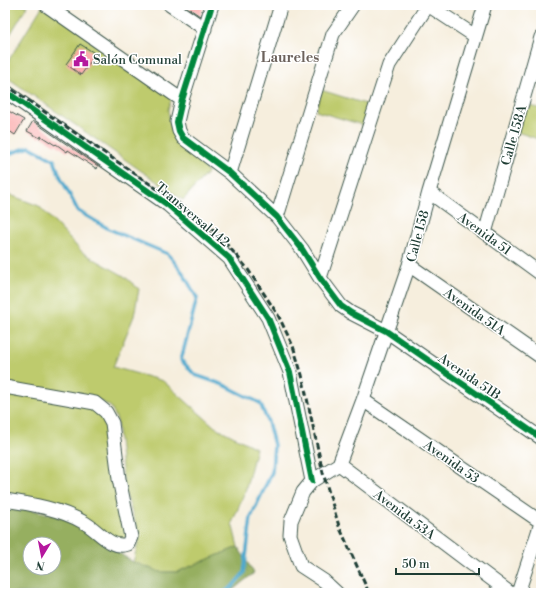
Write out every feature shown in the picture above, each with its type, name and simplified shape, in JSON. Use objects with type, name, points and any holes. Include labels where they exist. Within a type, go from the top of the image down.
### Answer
[{"type":"street","points":[[46,5],[182,100],[212,5]]},
{"type":"street","points":[[170,5],[204,29]]},
{"type":"street","points":[[230,173],[281,5]]},
{"type":"street","points":[[277,217],[333,34],[353,5]]},
{"type":"street","points":[[320,278],[389,64],[428,5],[475,36]]},
{"type":"street","name":"Calle 158","points":[[339,464],[363,400],[409,265],[428,192],[484,5]]},
{"type":"street","name":"Calle 158A","points":[[485,233],[541,37]]},
{"type":"street","name":"Transversal 142","points":[[5,91],[168,205],[229,258],[268,318],[290,372],[312,480]]},
{"type":"street","name":"Avenida 51B","points":[[182,100],[177,122],[179,131],[183,138],[230,173],[277,217],[302,248],[320,278],[341,306],[351,313],[386,331],[541,438]]},
{"type":"street","name":"Avenida 51","points":[[428,192],[541,274]]},
{"type":"street","name":"Avenida 51A","points":[[409,265],[541,358]]},
{"type":"street","points":[[5,387],[95,403],[106,412],[112,423],[119,479],[131,537],[128,544],[122,546],[114,544],[87,524],[71,516],[30,504],[5,500]]},
{"type":"street","name":"Avenida 53","points":[[363,400],[541,522]]},
{"type":"street","points":[[337,593],[324,581],[301,566],[290,535],[291,521],[303,492],[312,480],[339,464]]},
{"type":"street","name":"Avenida 53A","points":[[339,464],[510,593]]},
{"type":"street","points":[[518,593],[541,522]]},
{"type":"green space","points":[[5,5],[28,5],[5,43]]},
{"type":"green space","points":[[43,5],[173,95],[168,109],[171,131],[208,172],[183,200],[5,76],[5,66]]},
{"type":"green space","points":[[321,90],[372,106],[366,126],[316,111]]},
{"type":"green space","points":[[525,104],[541,109],[541,140],[517,132]]},
{"type":"green space","points":[[5,193],[39,206],[82,252],[124,276],[139,289],[134,316],[113,367],[163,381],[215,427],[256,448],[245,492],[232,523],[238,547],[177,572],[160,572],[133,562],[140,536],[124,489],[117,420],[111,407],[97,399],[5,384]]},
{"type":"green space","points":[[5,391],[93,406],[104,417],[127,536],[122,540],[5,496]]},
{"type":"green space","points":[[5,505],[26,508],[66,519],[133,562],[160,572],[177,572],[238,547],[254,573],[229,593],[5,593]]},
{"type":"building","points":[[184,5],[204,5],[200,16]]},
{"type":"building","name":"Salón Comunal","points":[[80,44],[96,54],[81,75],[66,64]]},
{"type":"building","points":[[5,109],[24,120],[15,135],[5,128]]},
{"type":"building","points":[[33,121],[98,166],[97,169],[68,150],[67,152],[41,136],[40,138],[27,131]]},
{"type":"waterway","points":[[5,155],[30,147],[54,160],[60,176],[78,211],[109,229],[168,254],[183,273],[197,298],[181,360],[195,375],[224,385],[260,403],[268,422],[274,445],[272,472],[251,517],[244,573],[232,587],[223,593]]},
{"type":"railway","points":[[5,85],[188,210],[218,234],[247,268],[278,315],[293,346],[302,375],[323,473],[339,526],[369,593]]},
{"type":"cycle path","points":[[212,5],[182,100],[177,122],[179,131],[183,138],[230,173],[277,217],[302,249],[320,278],[341,306],[351,313],[386,331],[541,438]]},
{"type":"cycle path","points":[[5,91],[168,205],[229,258],[268,318],[290,372],[312,481]]},
{"type":"place","name":"Salón Comunal","points":[[81,59]]},
{"type":"district","name":"Laureles","points":[[290,57]]}]
